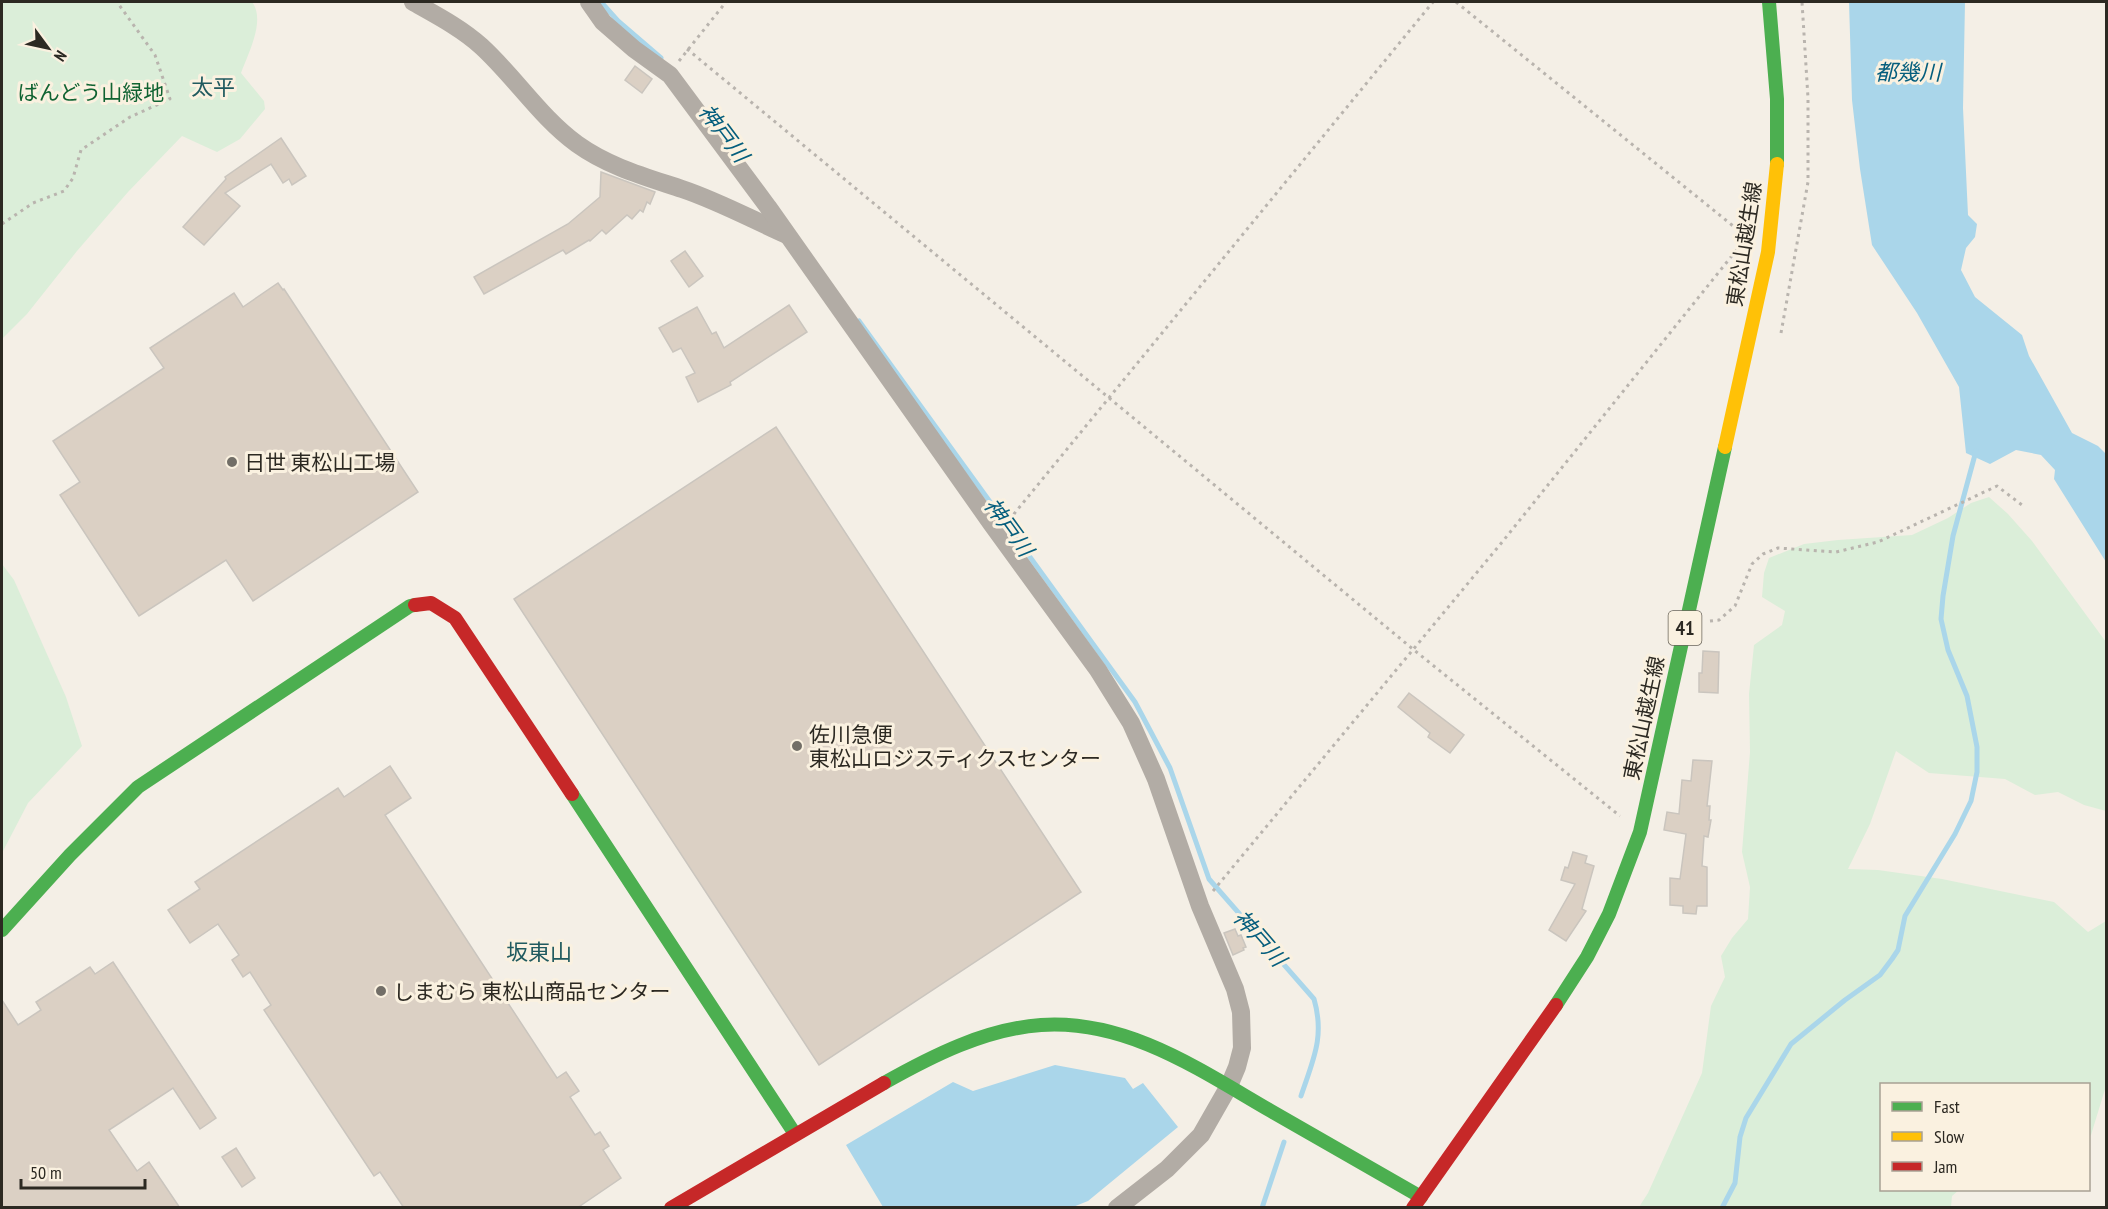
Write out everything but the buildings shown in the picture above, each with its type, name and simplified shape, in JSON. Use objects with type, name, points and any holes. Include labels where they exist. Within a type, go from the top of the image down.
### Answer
[{"type":"street","points":[[412,2],[464,32],[482,47],[547,117],[578,144],[610,164],[648,179],[684,189],[787,235]]},
{"type":"street","points":[[589,2],[603,22],[634,49],[670,75],[787,235],[1098,670],[1131,723],[1156,779],[1200,906],[1235,989],[1241,1012],[1242,1048],[1229,1086],[1201,1135],[1167,1169],[1118,1208]]},
{"type":"street","name":"東松山越生線","points":[[1417,1202],[1541,1028],[1587,957],[1609,914],[1640,832],[1768,252],[1777,155],[1777,99],[1769,2]]},
{"type":"street","points":[[2,930],[106,817],[138,787],[410,606],[431,603],[455,618],[468,635],[795,1134]]},
{"type":"street","points":[[671,1208],[795,1134],[927,1061],[992,1033],[1038,1025],[1065,1024],[1096,1028],[1167,1052],[1229,1086],[1417,1202]]},
{"type":"path","points":[[2,224],[33,203],[64,191],[73,178],[81,150],[130,117],[170,99],[155,55],[117,2]]},
{"type":"path","points":[[670,75],[687,49],[726,2]]},
{"type":"path","points":[[998,533],[1433,2]]},
{"type":"path","points":[[1456,2],[1768,252]]},
{"type":"path","points":[[1781,333],[1808,182],[1808,98],[1802,2]]},
{"type":"path","points":[[687,49],[1414,650],[1640,832]]},
{"type":"path","points":[[1200,906],[1225,879],[1414,650],[1747,237]]},
{"type":"path","points":[[1686,621],[1719,620],[1735,606],[1752,564],[1762,554],[1778,548],[1836,552],[1878,542],[1997,486],[2022,505]]},
{"type":"green space","name":"ばんどう山緑地","points":[[2,2],[252,2],[256,9],[257,27],[241,73],[264,101],[265,109],[240,139],[217,152],[182,136],[128,192],[27,314],[2,339]]},
{"type":"green space","points":[[1989,497],[2008,514],[2032,541],[2106,642],[2106,811],[2084,805],[2058,792],[2035,795],[2005,779],[1929,773],[1896,751],[1870,824],[1848,869],[1878,870],[1942,879],[2054,902],[2088,932],[2106,921],[2106,1086],[2091,1135],[2090,1083],[1880,1083],[1880,1191],[1958,1191],[1952,1196],[1951,1207],[1639,1207],[1648,1193],[1702,1073],[1711,1006],[1725,977],[1721,956],[1748,919],[1750,887],[1742,852],[1750,752],[1749,694],[1754,645],[1782,625],[1785,611],[1762,597],[1764,573],[1769,558],[1804,544],[1912,535],[1948,518],[1971,503]]},
{"type":"green space","points":[[2,564],[14,580],[66,697],[82,746],[28,803],[2,853]]},
{"type":"water","name":"都幾川","points":[[1849,2],[1965,2],[1963,108],[1968,215],[1977,224],[1975,237],[1966,248],[1961,270],[1975,297],[2022,335],[2029,356],[2072,433],[2098,446],[2106,454],[2106,562],[2054,479],[2055,470],[2041,455],[2016,450],[1990,464],[1966,453],[1959,387],[1917,313],[1872,245],[1852,100]]},
{"type":"water","points":[[1055,1065],[1125,1078],[1133,1089],[1143,1083],[1178,1127],[1088,1201],[1073,1207],[883,1207],[846,1145],[953,1082],[973,1091]]},
{"type":"waterway","name":"神戸川","points":[[601,2],[618,21],[661,58]]},
{"type":"waterway","name":"神戸川","points":[[708,112],[728,138]]},
{"type":"waterway","name":"神戸川","points":[[859,321],[1135,702],[1170,768],[1209,879],[1314,999],[1318,1037],[1301,1096]]},
{"type":"waterway","points":[[1722,1208],[1735,1183],[1740,1137],[1746,1118],[1791,1044],[1880,975],[1892,959],[1898,950],[1905,916],[1955,834],[1971,801],[1977,772],[1977,747],[1967,696],[1948,650],[1941,619],[1953,536],[1976,451]]},
{"type":"waterway","name":"神戸川","points":[[1262,1208],[1284,1142]]},
{"type":"traffic: fast","points":[[1769,2],[1777,99],[1777,164]]},
{"type":"traffic: fast","points":[[1556,1005],[1587,957],[1609,914],[1640,832],[1725,447]]},
{"type":"traffic: fast","points":[[2,930],[70,855],[138,787],[410,606],[415,605]]},
{"type":"traffic: fast","points":[[572,794],[795,1134]]},
{"type":"traffic: fast","points":[[884,1083],[960,1045],[1000,1032],[1041,1025],[1073,1025],[1103,1030],[1162,1050],[1190,1064],[1421,1197]]},
{"type":"traffic: slow","points":[[1725,447],[1768,252],[1777,164]]},
{"type":"traffic: jam","points":[[415,605],[431,603],[455,618],[572,794]]},
{"type":"traffic: jam","points":[[1413,1208],[1556,1005]]},
{"type":"traffic: jam","points":[[671,1208],[884,1083]]},
{"type":"place","name":"日世 東松山工場","points":[[232,462]]},
{"type":"place","name":"佐川急便 東松山ロジスティクスセンター","points":[[797,746]]},
{"type":"place","name":"しまむら 東松山商品センター","points":[[381,991]]},
{"type":"district","name":"太平","points":[[213,87]]},
{"type":"district","name":"坂東山","points":[[539,952]]}]
